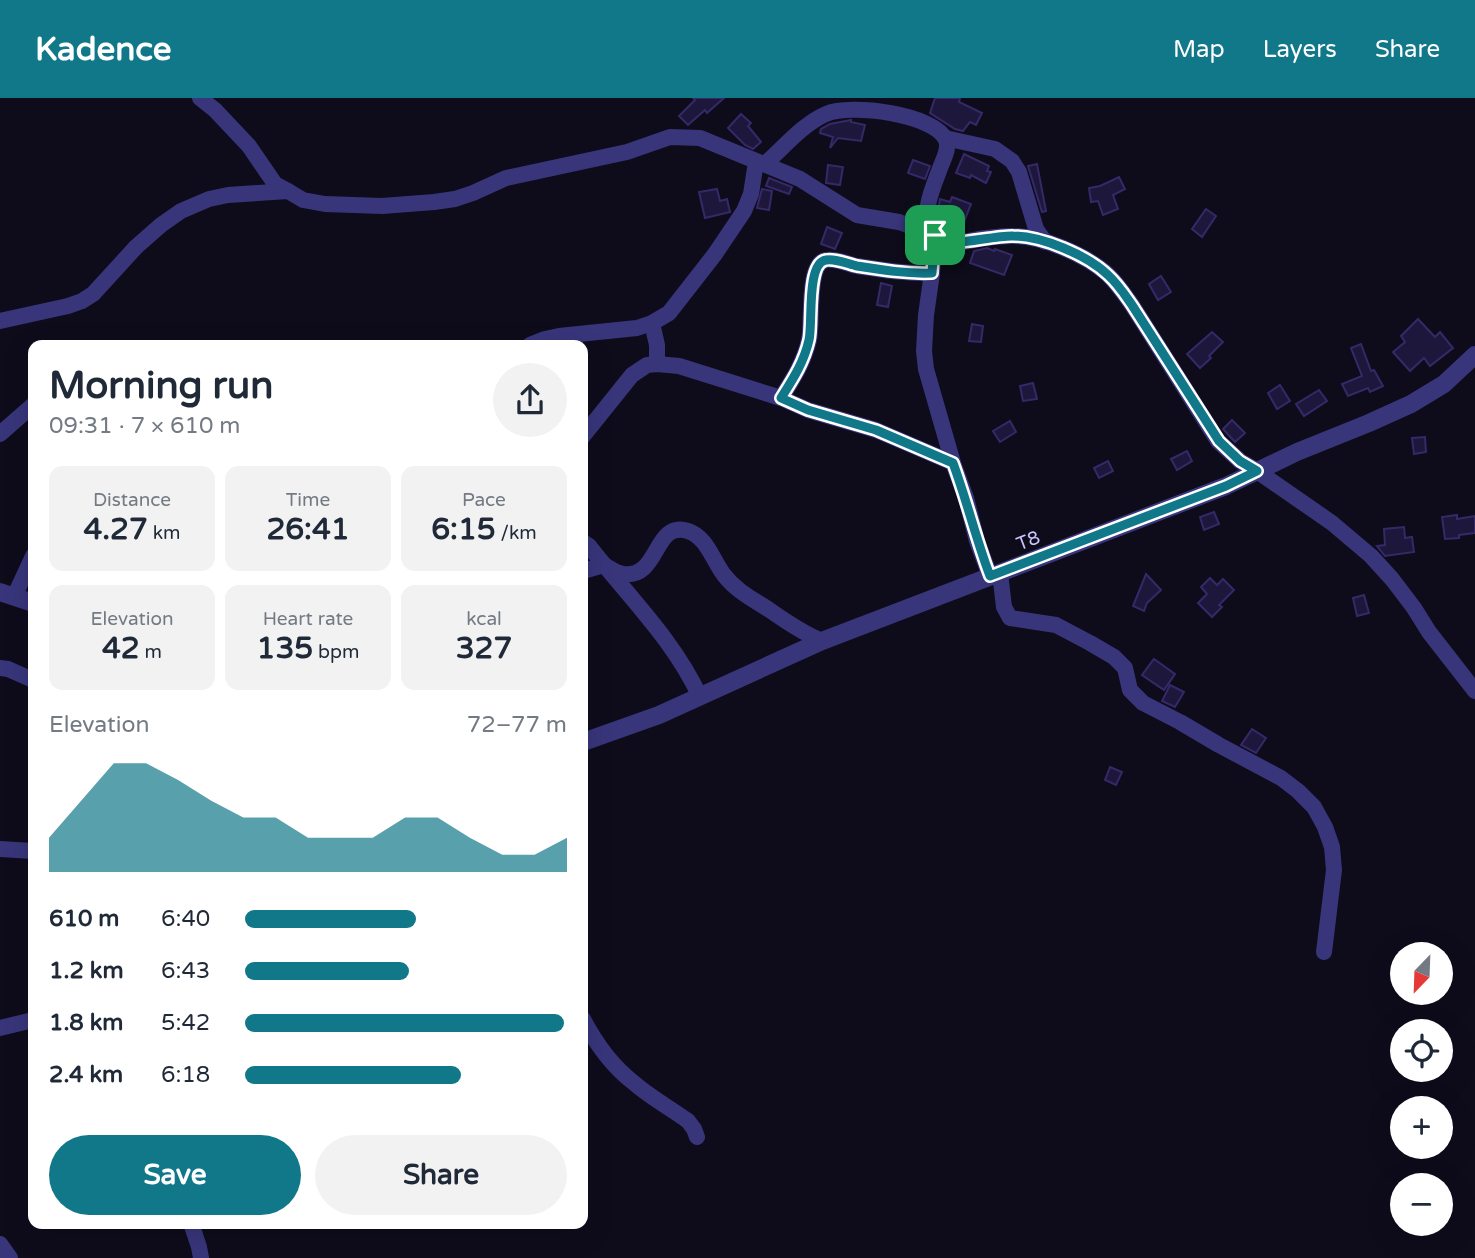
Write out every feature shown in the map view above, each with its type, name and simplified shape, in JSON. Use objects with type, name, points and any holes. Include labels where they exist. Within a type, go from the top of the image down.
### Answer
[{"type":"street","points":[[200,98],[222,117],[248,146],[275,184],[303,200],[325,204],[382,206],[455,199],[506,178],[627,152],[670,137],[700,138],[800,179],[857,215],[899,222],[935,235]]},
{"type":"street","points":[[542,340],[637,328],[669,313],[734,229],[748,204],[761,163],[812,122],[828,113],[843,110],[901,115],[917,120],[945,138],[995,149],[1012,161],[1019,172],[1037,229],[1045,242]]},
{"type":"street","points":[[945,138],[947,146],[928,210],[929,227],[935,235],[943,243],[954,244],[1013,236],[1029,237],[1066,249],[1106,273],[1121,288],[1219,441],[1240,461],[1332,523],[1371,556],[1392,579],[1475,691]]},
{"type":"street","points":[[0,321],[82,301],[93,294],[161,225],[181,211],[209,199],[228,195],[288,191]]},
{"type":"street","points":[[935,235],[926,315],[926,369],[977,541],[995,575],[1004,607],[1010,618],[1056,625],[1114,657],[1125,668],[1130,690],[1143,703],[1280,778],[1314,807],[1332,847],[1334,870],[1324,952]]},
{"type":"street","points":[[781,398],[799,370],[806,351],[811,330],[815,272],[819,263],[834,260],[886,270],[932,273]]},
{"type":"street","points":[[652,323],[657,345],[657,364]]},
{"type":"street","name":"T8","points":[[588,740],[659,715],[822,641],[1226,486],[1421,398],[1444,384],[1475,355]]},
{"type":"street","points":[[588,425],[641,368],[657,364],[679,366],[876,430],[953,463]]},
{"type":"street","points":[[0,434],[28,409]]},
{"type":"street","points":[[588,570],[604,565],[620,574],[639,572],[647,567],[665,535],[673,530],[688,531],[704,541],[725,577],[735,587],[788,623],[822,641]]},
{"type":"street","points":[[588,545],[674,652],[690,674],[700,697]]},
{"type":"street","points":[[28,563],[7,594],[28,601]]},
{"type":"street","points":[[0,668],[28,678]]},
{"type":"street","points":[[0,849],[28,851]]},
{"type":"street","points":[[0,1028],[28,1021]]},
{"type":"street","points":[[588,1029],[615,1066],[635,1084],[688,1121],[697,1138]]},
{"type":"street","points":[[193,1229],[201,1258]]},
{"type":"street","points":[[0,1244],[10,1258]]},
{"type":"building","points":[[693,98],[724,98],[688,125],[679,116],[695,100]]},
{"type":"building","points":[[935,98],[960,98],[959,102],[982,113],[976,125],[970,122],[963,131],[955,129],[930,113]]},
{"type":"building","points":[[741,114],[751,123],[748,126],[761,142],[753,149],[728,128]]},
{"type":"building","points":[[851,120],[865,125],[861,141],[838,138],[830,148],[833,137],[820,133],[821,129],[830,124]]},
{"type":"building","points":[[964,154],[989,166],[987,171],[991,172],[986,183],[971,175],[970,178],[956,173]]},
{"type":"building","points":[[913,160],[930,166],[925,179],[908,173]]},
{"type":"building","points":[[1037,164],[1046,211],[1042,212],[1028,166]]},
{"type":"building","points":[[828,165],[843,167],[840,185],[826,183]]},
{"type":"building","points":[[1119,177],[1125,189],[1113,195],[1118,209],[1103,215],[1098,201],[1091,202],[1089,188]]},
{"type":"building","points":[[769,178],[792,187],[789,194],[766,186]]},
{"type":"building","points":[[717,189],[720,201],[727,199],[730,212],[705,218],[699,192]]},
{"type":"building","points":[[762,189],[772,191],[769,210],[757,208]]},
{"type":"building","points":[[952,197],[971,204],[960,232],[949,233],[939,222],[938,211],[940,199],[950,202]]},
{"type":"building","points":[[1206,209],[1216,216],[1202,237],[1192,229]]},
{"type":"building","points":[[827,227],[842,233],[835,249],[821,244]]},
{"type":"building","points":[[987,248],[1012,255],[1004,275],[970,263],[974,251]]},
{"type":"building","points":[[1161,276],[1171,292],[1158,300],[1149,284]]},
{"type":"building","points":[[881,283],[892,286],[888,307],[877,305]]},
{"type":"building","points":[[1418,319],[1435,337],[1440,332],[1453,348],[1430,366],[1424,358],[1410,371],[1393,352],[1405,342],[1401,336]]},
{"type":"building","points":[[972,324],[983,326],[981,342],[969,341]]},
{"type":"building","points":[[1212,332],[1223,342],[1200,368],[1187,354]]},
{"type":"building","points":[[1361,344],[1371,371],[1374,370],[1383,386],[1370,392],[1368,388],[1348,396],[1342,384],[1362,376],[1351,348]]},
{"type":"building","points":[[1033,383],[1037,399],[1023,401],[1020,386]]},
{"type":"building","points":[[1280,385],[1290,401],[1277,409],[1268,393]]},
{"type":"building","points":[[1319,390],[1327,401],[1304,416],[1296,404]]},
{"type":"building","points":[[1232,420],[1245,433],[1235,442],[1223,429]]},
{"type":"building","points":[[1010,421],[1016,432],[1000,442],[993,431]]},
{"type":"building","points":[[1425,437],[1426,452],[1414,454],[1412,438]]},
{"type":"building","points":[[1187,451],[1192,461],[1177,470],[1171,459]]},
{"type":"building","points":[[1108,461],[1113,471],[1099,478],[1094,468]]},
{"type":"building","points":[[1214,512],[1219,524],[1204,530],[1200,517]]},
{"type":"building","points":[[1457,515],[1457,519],[1475,516],[1475,533],[1445,539],[1442,517]]},
{"type":"building","points":[[1404,527],[1405,538],[1412,537],[1414,552],[1385,556],[1377,546],[1385,545],[1384,529]]},
{"type":"building","points":[[1146,574],[1161,590],[1147,603],[1144,611],[1133,606]]},
{"type":"building","points":[[1210,578],[1217,585],[1223,579],[1234,590],[1219,605],[1222,607],[1212,617],[1198,603],[1207,594],[1201,587]]},
{"type":"building","points":[[1364,595],[1369,613],[1357,616],[1353,598]]},
{"type":"building","points":[[1154,659],[1175,674],[1164,690],[1142,675]]},
{"type":"building","points":[[1170,685],[1184,692],[1175,707],[1162,701]]},
{"type":"building","points":[[1252,729],[1266,738],[1256,753],[1241,745]]},
{"type":"building","points":[[1110,767],[1122,772],[1116,785],[1105,780]]},
{"type":"route","points":[[935,235],[943,243],[954,244],[1013,236],[1029,237],[1066,249],[1106,273],[1121,288],[1219,441],[1240,461],[1257,471],[1226,486],[990,576],[953,463],[876,430],[808,410],[781,398],[799,370],[810,337],[813,286],[819,263],[834,260],[886,270],[932,273],[935,235]]}]
